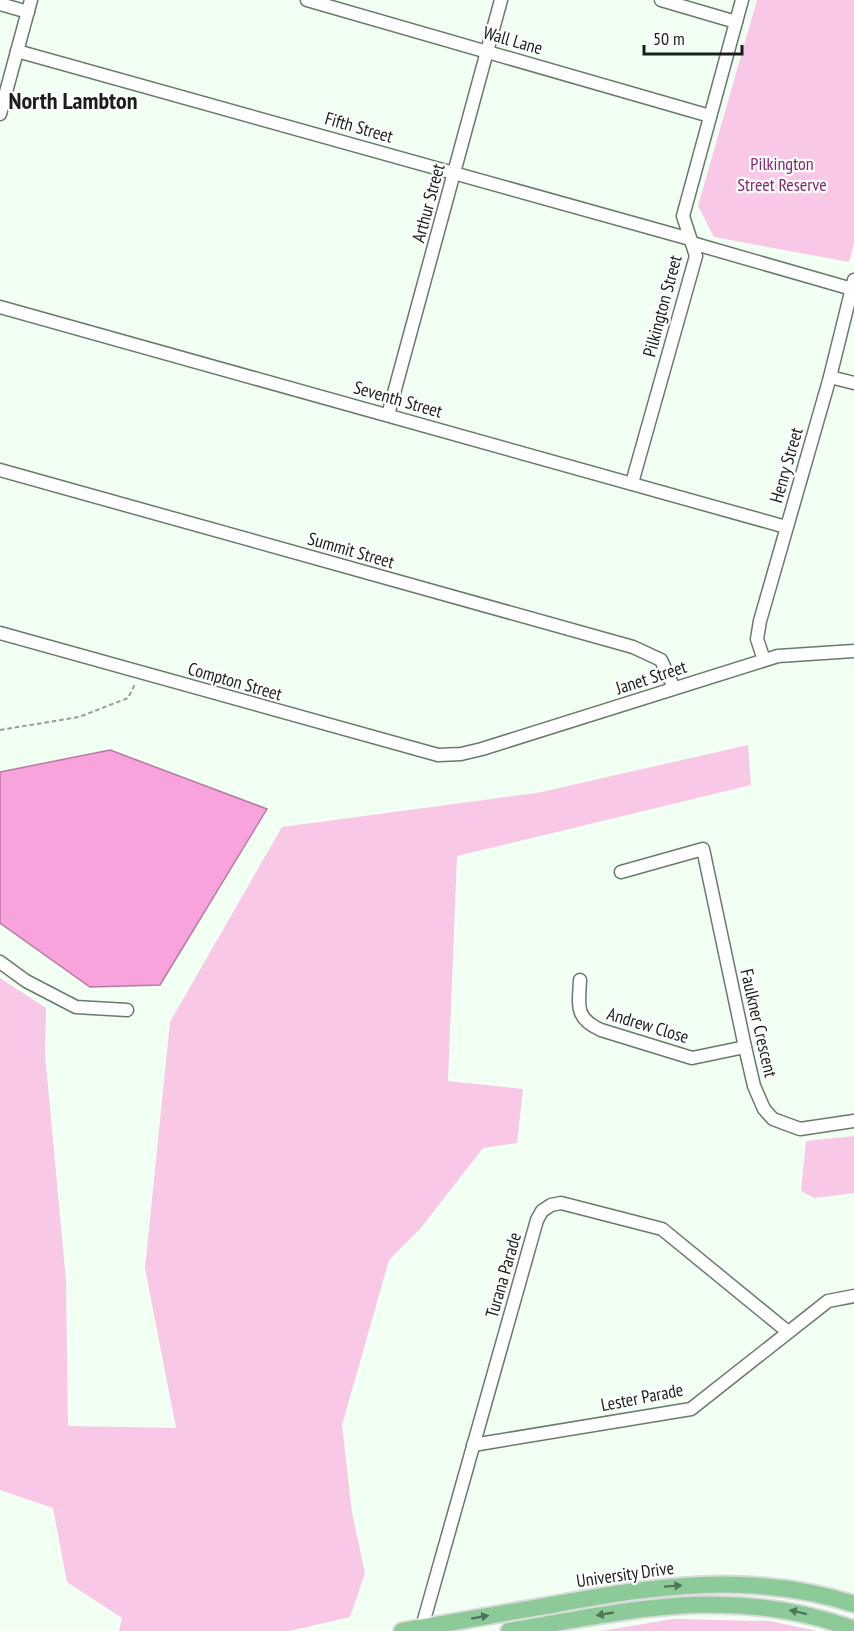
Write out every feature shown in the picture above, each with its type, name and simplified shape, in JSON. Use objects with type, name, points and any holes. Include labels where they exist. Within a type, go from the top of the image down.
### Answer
[{"type":"main road","name":"University Drive","points":[[402,1631],[653,1587],[700,1584],[743,1584],[794,1589],[854,1604]]},
{"type":"main road","name":"University Drive","points":[[509,1631],[651,1606],[697,1603],[743,1603],[788,1610],[854,1629]]},
{"type":"street","name":"Wall Lane","points":[[307,0],[710,116]]},
{"type":"street","name":"Arthur Street","points":[[388,415],[501,0]]},
{"type":"street","points":[[661,0],[735,22]]},
{"type":"street","name":"Pilkington Street","points":[[632,483],[696,256],[683,216],[742,0]]},
{"type":"street","points":[[0,4],[29,6],[0,114]]},
{"type":"street","name":"Fifth Street","points":[[17,51],[853,285]]},
{"type":"street","name":"Henry Street","points":[[764,660],[757,639],[758,630],[830,377],[853,285]]},
{"type":"street","name":"Seventh Street","points":[[0,307],[786,527]]},
{"type":"street","points":[[830,377],[854,383]]},
{"type":"street","name":"Summit Street","points":[[0,470],[633,647],[661,660],[674,688]]},
{"type":"street","name":"Compton Street","points":[[0,633],[413,750],[438,755],[461,754]]},
{"type":"street","name":"Janet Street","points":[[461,754],[764,660],[787,654],[854,651]]},
{"type":"street","name":"Faulkner Crescent","points":[[621,872],[703,849],[745,1047],[759,1099],[773,1119],[800,1129],[854,1121]]},
{"type":"street","points":[[0,962],[26,981],[76,1008],[127,1010]]},
{"type":"street","name":"Andrew Close","points":[[580,980],[580,1015],[587,1024],[600,1030],[692,1058],[745,1047]]},
{"type":"street","name":"Turana Parade","points":[[422,1628],[537,1220],[542,1211],[551,1205],[573,1204],[662,1229],[788,1332]]},
{"type":"street","name":"Lester Parade","points":[[473,1445],[691,1409],[828,1301],[854,1296]]},
{"type":"path","points":[[0,730],[79,717],[128,698],[140,673]]},
{"type":"green space","name":"Pilkington Street Reserve","points":[[757,0],[854,0],[854,244],[849,262],[714,237],[698,206]]},
{"type":"green space","points":[[748,745],[751,785],[457,856],[448,1081],[523,1089],[517,1143],[483,1148],[420,1229],[389,1260],[342,1425],[352,1513],[365,1573],[350,1617],[289,1631],[119,1631],[122,1618],[67,1582],[53,1508],[0,1490],[0,978],[46,1008],[45,1054],[66,1281],[68,1426],[176,1428],[145,1268],[170,1022],[282,827],[537,793]]},
{"type":"green space","points":[[854,1136],[854,1193],[814,1198],[801,1191],[806,1141]]},
{"type":"green space","points":[[673,1619],[770,1621],[817,1631],[600,1631]]},
{"type":"shaded area","points":[[110,750],[267,809],[160,985],[90,987],[0,923],[0,772]]},
{"type":"district","name":"North Lambton","points":[[73,100]]}]
